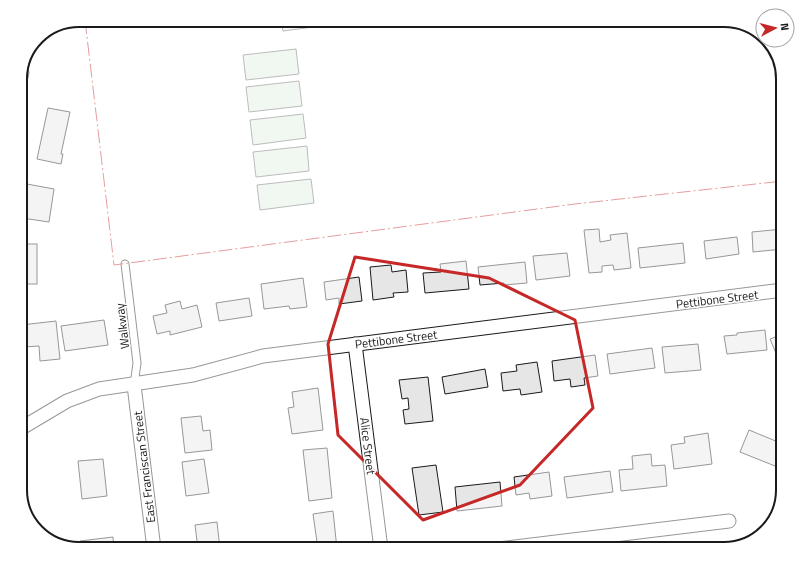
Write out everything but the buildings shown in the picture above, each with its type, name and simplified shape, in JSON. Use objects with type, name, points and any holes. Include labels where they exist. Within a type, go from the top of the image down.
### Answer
[{"type":"street","name":"Pettibone Street","points":[[27,425],[83,394],[99,390],[193,375],[263,356],[776,291]]},
{"type":"street","name":"Alice Street","points":[[355,344],[380,542]]},
{"type":"street","name":"East Franciscan Street","points":[[134,385],[153,542]]},
{"type":"street","points":[[556,542],[729,521]]},
{"type":"lane","name":"Walkway","points":[[125,264],[137,363],[134,385]]},
{"type":"highlighted area","points":[[355,257],[489,278],[575,320],[593,408],[520,485],[423,520],[338,435],[328,344]]},
{"type":"green space","points":[[296,49],[299,74],[246,80],[243,55]]},
{"type":"green space","points":[[299,81],[302,106],[249,112],[246,87]]},
{"type":"green space","points":[[303,114],[306,138],[253,145],[250,120]]},
{"type":"green space","points":[[307,146],[309,171],[256,177],[253,152]]},
{"type":"green space","points":[[311,179],[314,203],[260,210],[257,185]]},
{"type":"shaded area","points":[[282,27],[313,27],[283,31]]},
{"type":"power","points":[[86,27],[114,265],[575,204],[776,182]]}]
